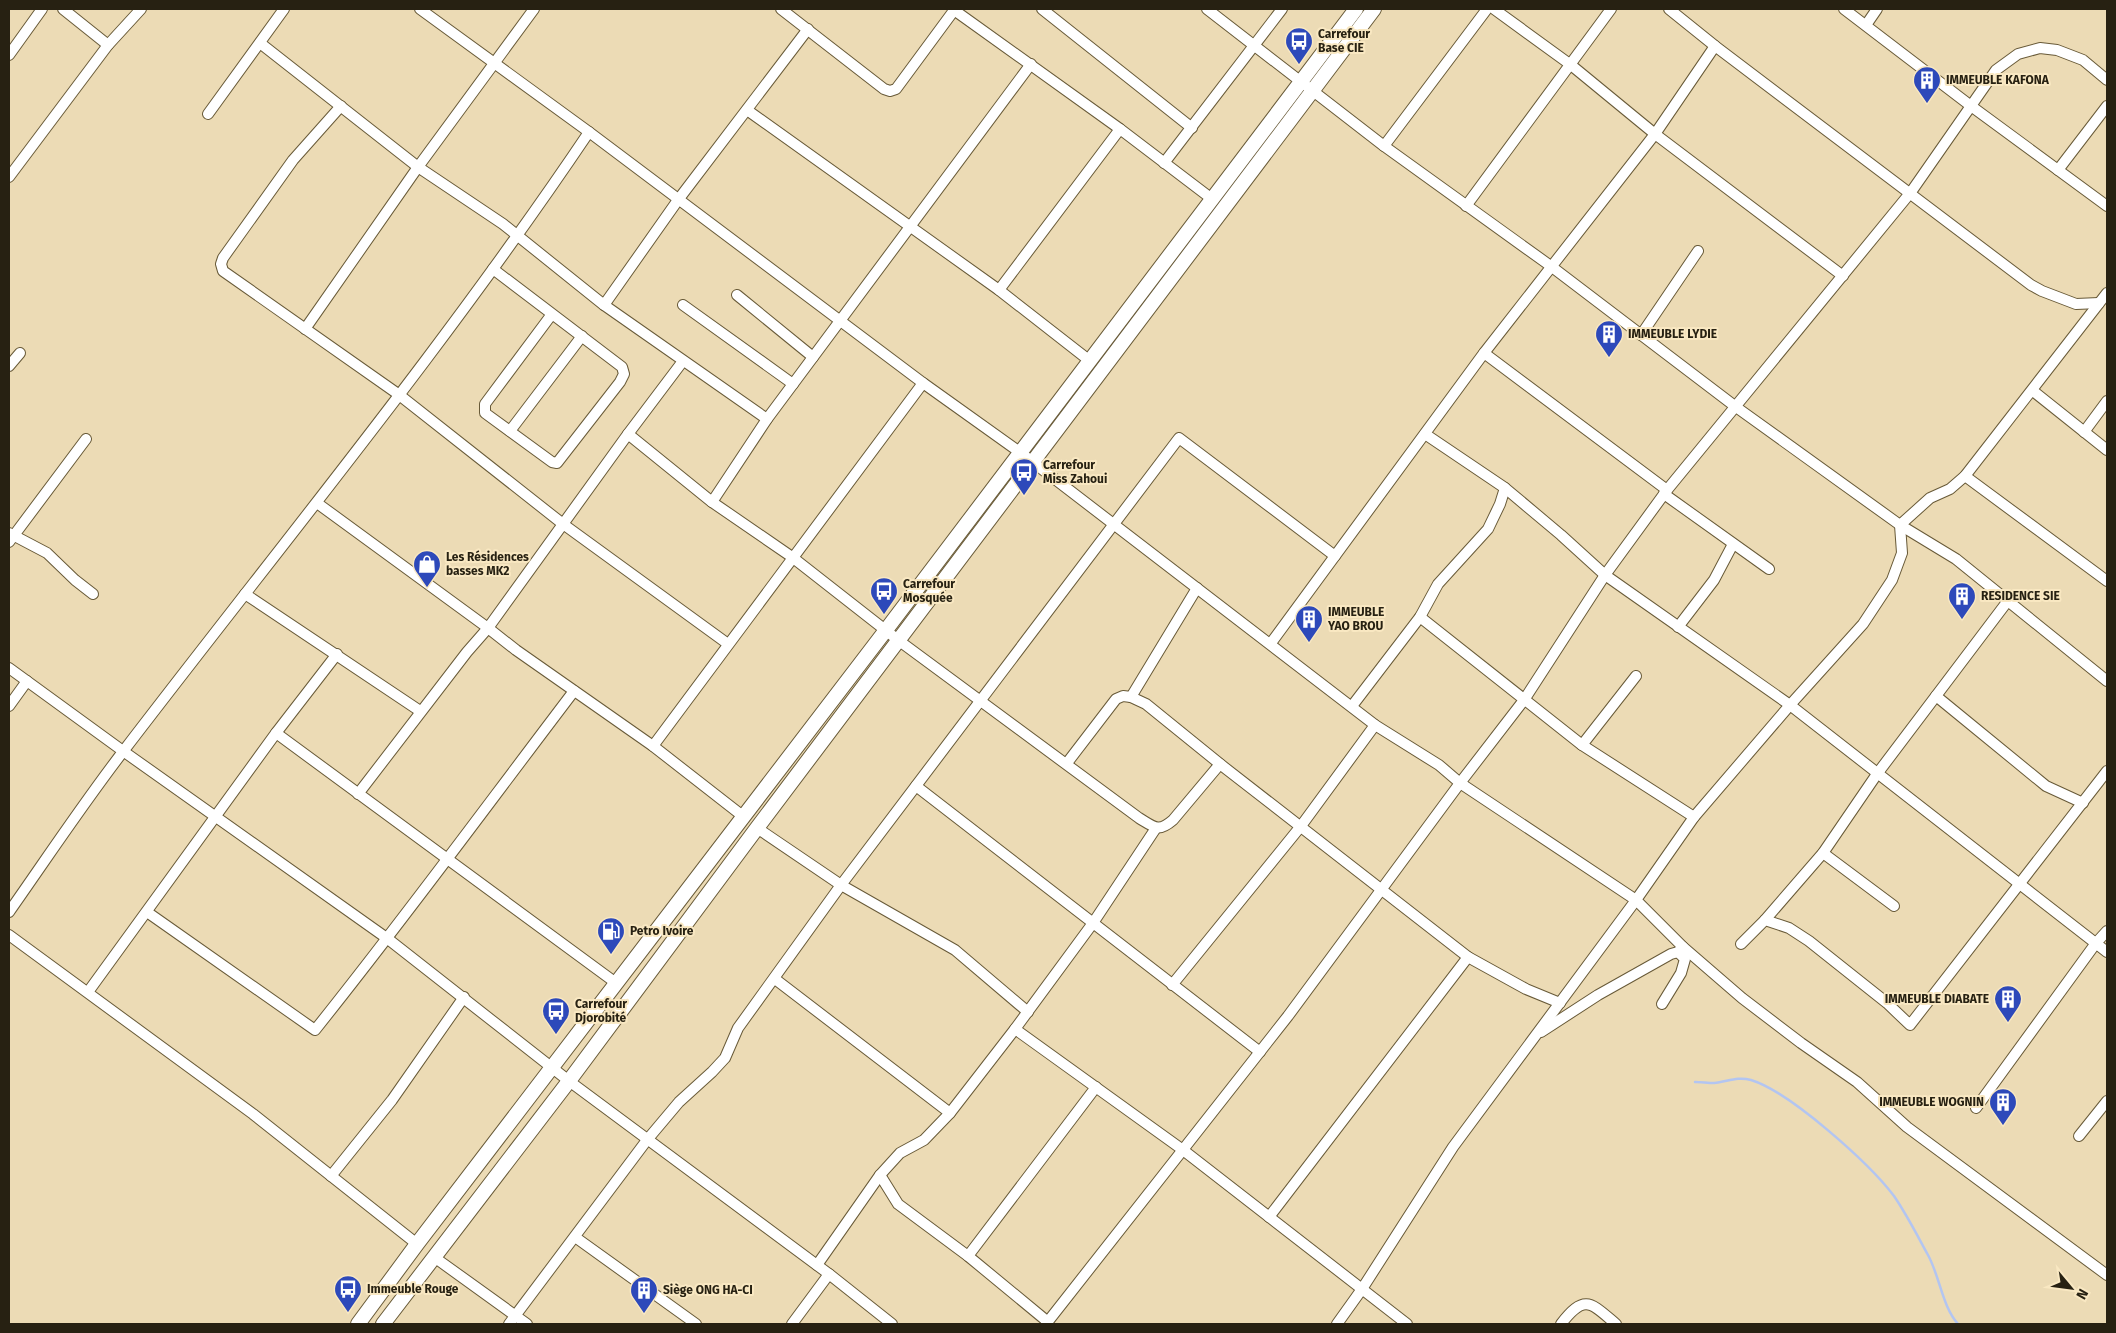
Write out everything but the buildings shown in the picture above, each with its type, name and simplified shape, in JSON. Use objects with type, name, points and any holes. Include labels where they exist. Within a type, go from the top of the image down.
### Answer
[{"type":"main road","points":[[383,1324],[569,1081],[1032,462],[1306,87],[1356,9]]},
{"type":"main road","points":[[358,1324],[1212,199],[1374,9]]},
{"type":"street","points":[[9,55],[42,9]]},
{"type":"street","points":[[63,9],[108,46]]},
{"type":"street","points":[[9,177],[108,46],[141,9]]},
{"type":"street","points":[[208,114],[284,9]]},
{"type":"street","points":[[420,9],[589,132],[840,322],[1020,453],[1376,725],[1439,765],[1460,783],[1636,900],[1681,949],[1742,998],[1801,1043],[1857,1082],[1907,1127],[2107,1275]]},
{"type":"street","points":[[305,329],[418,166],[492,63],[534,9]]},
{"type":"street","points":[[782,9],[890,91],[896,89],[954,9],[1120,129],[1212,199]]},
{"type":"street","points":[[1042,9],[1192,128]]},
{"type":"street","points":[[1207,9],[1384,146],[1552,267],[1736,407],[1900,525],[1956,559],[2107,681]]},
{"type":"street","points":[[1164,163],[1282,9]]},
{"type":"street","points":[[1384,146],[1487,9]]},
{"type":"street","points":[[1494,9],[1571,65],[1655,134],[1843,276]]},
{"type":"street","points":[[1466,206],[1611,9]]},
{"type":"street","points":[[1669,9],[1715,46],[2042,292],[2076,304],[2099,303]]},
{"type":"street","points":[[1844,9],[2107,206]]},
{"type":"street","points":[[1866,25],[1878,9]]},
{"type":"street","points":[[604,305],[678,200],[808,30]]},
{"type":"street","points":[[260,43],[418,166],[519,236],[604,305],[767,419]]},
{"type":"street","points":[[1271,644],[1484,353],[1655,134],[1715,46]]},
{"type":"street","points":[[880,1175],[898,1204],[968,1256],[1047,1323],[1260,1052],[1524,700],[1605,576],[1665,492],[1911,192],[1996,70],[2018,54],[2040,48],[2057,50],[2083,60],[2107,80]]},
{"type":"street","points":[[712,502],[767,419],[1031,64]]},
{"type":"street","points":[[341,106],[293,160],[223,258],[221,264],[223,271],[398,394],[563,524],[728,644]]},
{"type":"street","points":[[2058,170],[2107,106]]},
{"type":"street","points":[[747,110],[1000,290],[1090,361]]},
{"type":"street","points":[[1000,290],[1120,129]]},
{"type":"street","points":[[9,912],[123,751],[317,502],[519,236],[589,132]]},
{"type":"street","points":[[1641,336],[1698,251]]},
{"type":"street","points":[[493,270],[622,366],[624,374],[620,382],[557,463],[552,462],[485,413],[485,404],[552,314]]},
{"type":"street","points":[[1900,525],[1930,498],[1950,489],[1965,476],[2033,391],[2107,293]]},
{"type":"street","points":[[736,295],[813,357]]},
{"type":"street","points":[[683,305],[793,384]]},
{"type":"street","points":[[510,431],[582,336]]},
{"type":"street","points":[[9,366],[20,353]]},
{"type":"street","points":[[1484,353],[1733,544],[1769,569]]},
{"type":"street","points":[[358,794],[420,711],[488,628],[683,361]]},
{"type":"street","points":[[653,746],[923,383]]},
{"type":"street","points":[[2033,391],[2107,450]]},
{"type":"street","points":[[2084,432],[2107,401]]},
{"type":"street","points":[[628,434],[712,502],[792,557],[981,702],[1067,763],[1139,818],[1156,828],[1165,827],[1173,820],[1220,764]]},
{"type":"street","points":[[1425,434],[1505,488],[1561,535],[1605,576],[1790,705],[1876,774],[2107,952]]},
{"type":"street","points":[[509,1324],[647,1140],[679,1102],[725,1058],[738,1028],[841,885],[1179,438],[1335,556]]},
{"type":"street","points":[[86,439],[10,537],[47,553],[75,580],[93,594]]},
{"type":"street","points":[[1965,476],[2107,582]]},
{"type":"street","points":[[1352,706],[1420,617],[1438,584],[1488,529],[1500,504],[1505,488]]},
{"type":"street","points":[[317,502],[516,650],[653,746],[744,817]]},
{"type":"street","points":[[1337,1324],[1362,1290],[1453,1147],[1636,900],[1694,817],[1862,624],[1892,580],[1902,553],[1900,525]]},
{"type":"street","points":[[1678,627],[1714,580],[1733,544]]},
{"type":"street","points":[[1131,697],[1197,588]]},
{"type":"street","points":[[245,594],[420,711]]},
{"type":"street","points":[[1741,944],[1765,920],[1823,853],[1876,774],[2007,602]]},
{"type":"street","points":[[1420,617],[1582,745],[1694,817]]},
{"type":"street","points":[[88,992],[276,733],[337,654]]},
{"type":"street","points":[[9,668],[388,939],[569,1081],[829,1274],[892,1324]]},
{"type":"street","points":[[1582,745],[1636,676]]},
{"type":"street","points":[[9,706],[27,681]]},
{"type":"street","points":[[147,912],[315,1030],[388,939],[446,858],[574,691]]},
{"type":"street","points":[[1067,763],[1116,699],[1123,696],[1131,697],[1146,704],[1220,764],[1468,956],[1526,989],[1560,1003]]},
{"type":"street","points":[[1936,696],[2046,786],[2082,803]]},
{"type":"street","points":[[1172,985],[1301,826],[1376,725]]},
{"type":"street","points":[[276,733],[616,983]]},
{"type":"street","points":[[1765,920],[1789,928],[1809,940],[1910,1024],[2107,771]]},
{"type":"street","points":[[916,786],[1260,1052]]},
{"type":"street","points":[[757,828],[841,885],[955,950],[1028,1012]]},
{"type":"street","points":[[817,1265],[880,1175],[900,1153],[924,1140],[950,1114],[1093,923],[1156,828]]},
{"type":"street","points":[[1823,853],[1894,906]]},
{"type":"street","points":[[1976,1108],[2096,943],[2107,931]]},
{"type":"street","points":[[9,935],[253,1114],[417,1244]]},
{"type":"street","points":[[1662,1004],[1681,973],[1685,959],[1681,949]]},
{"type":"street","points":[[1536,1035],[1598,995],[1681,949]]},
{"type":"street","points":[[1269,1217],[1468,956]]},
{"type":"street","points":[[775,979],[950,1114]]},
{"type":"street","points":[[331,1176],[392,1100],[464,997]]},
{"type":"street","points":[[1015,1029],[1183,1150],[1407,1324]]},
{"type":"street","points":[[968,1256],[1096,1087]]},
{"type":"street","points":[[2079,1136],[2107,1101]]},
{"type":"street","points":[[575,1237],[696,1324]]},
{"type":"street","points":[[434,1257],[527,1324]]},
{"type":"street","points":[[792,1324],[829,1274]]},
{"type":"street","points":[[1561,1324],[1572,1310],[1582,1304],[1593,1305],[1616,1324]]},
{"type":"waterway","points":[[1695,1082],[1714,1083],[1741,1079],[1751,1080],[1767,1087],[1807,1113],[1848,1148],[1882,1182],[1899,1203],[1928,1255],[1948,1309],[1958,1324]]},
{"type":"place","name":"Carrefour Base CIE","points":[[1299,65]]},
{"type":"place","name":"IMMEUBLE KAFONA","points":[[1927,104]]},
{"type":"place","name":"IMMEUBLE LYDIE","points":[[1609,358]]},
{"type":"place","name":"Carrefour Miss Zahoui","points":[[1024,496]]},
{"type":"place","name":"Les Résidences basses MK2","points":[[427,588]]},
{"type":"place","name":"Carrefour Mosquée","points":[[884,615]]},
{"type":"place","name":"RESIDENCE SIE","points":[[1962,620]]},
{"type":"place","name":"IMMEUBLE YAO BROU","points":[[1309,643]]},
{"type":"place","name":"Petro Ivoire","points":[[611,955]]},
{"type":"place","name":"IMMEUBLE DIABATE","points":[[2008,1023]]},
{"type":"place","name":"Carrefour Djorobité","points":[[556,1035]]},
{"type":"place","name":"IMMEUBLE WOGNIN","points":[[2003,1126]]},
{"type":"place","name":"Immeuble Rouge","points":[[348,1313]]},
{"type":"place","name":"Siège ONG HA-CI","points":[[644,1314]]}]
